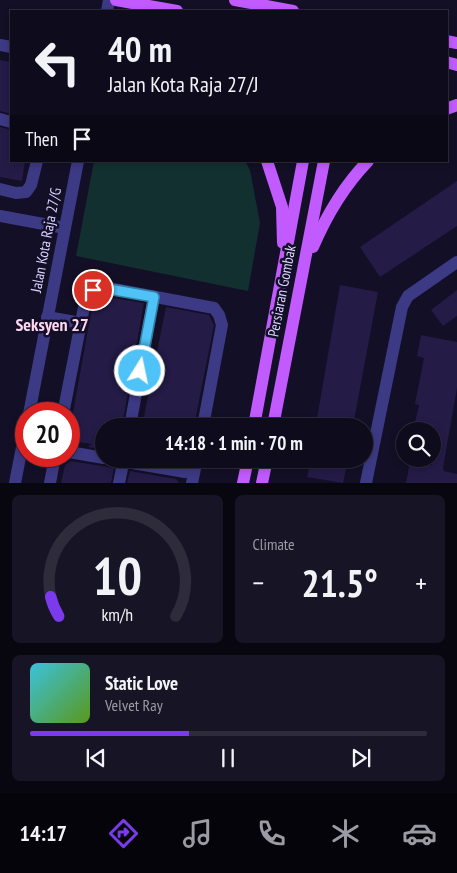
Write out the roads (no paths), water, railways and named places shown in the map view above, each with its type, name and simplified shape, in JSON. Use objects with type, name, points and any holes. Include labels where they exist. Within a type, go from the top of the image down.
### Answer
[{"type":"main road","points":[[116,0],[169,10]]},
{"type":"main road","points":[[234,0],[288,10]]},
{"type":"main road","points":[[267,162],[282,207],[283,270]]},
{"type":"main road","name":"Persiaran Gombak","points":[[255,418],[303,162]]},
{"type":"main road","name":"Persiaran Gombak","points":[[275,418],[324,162]]},
{"type":"main road","points":[[302,275],[325,218],[340,194],[367,162]]},
{"type":"main road","points":[[243,483],[246,468]]},
{"type":"main road","points":[[262,483],[264,468]]},
{"type":"street","points":[[276,0],[296,10]]},
{"type":"street","points":[[0,189],[16,193],[26,192],[31,185],[37,162]]},
{"type":"street","name":"Jalan Kota Raja 27/G","points":[[31,402],[78,162]]},
{"type":"street","points":[[0,216],[65,228]]},
{"type":"street","points":[[366,483],[402,307],[408,296],[457,262]]},
{"type":"street","points":[[65,402],[86,298],[93,290],[103,288],[214,308],[219,315],[222,325],[205,418]]},
{"type":"street","points":[[131,418],[154,297]]},
{"type":"street","points":[[47,317],[81,323]]},
{"type":"street","points":[[80,454],[95,456]]},
{"type":"street","points":[[16,483],[19,467]]},
{"type":"street","points":[[50,483],[53,467]]},
{"type":"street","points":[[119,483],[122,468]]},
{"type":"street","points":[[153,468],[189,478]]},
{"type":"district","name":"Seksyen 27","points":[[52,325]]}]
